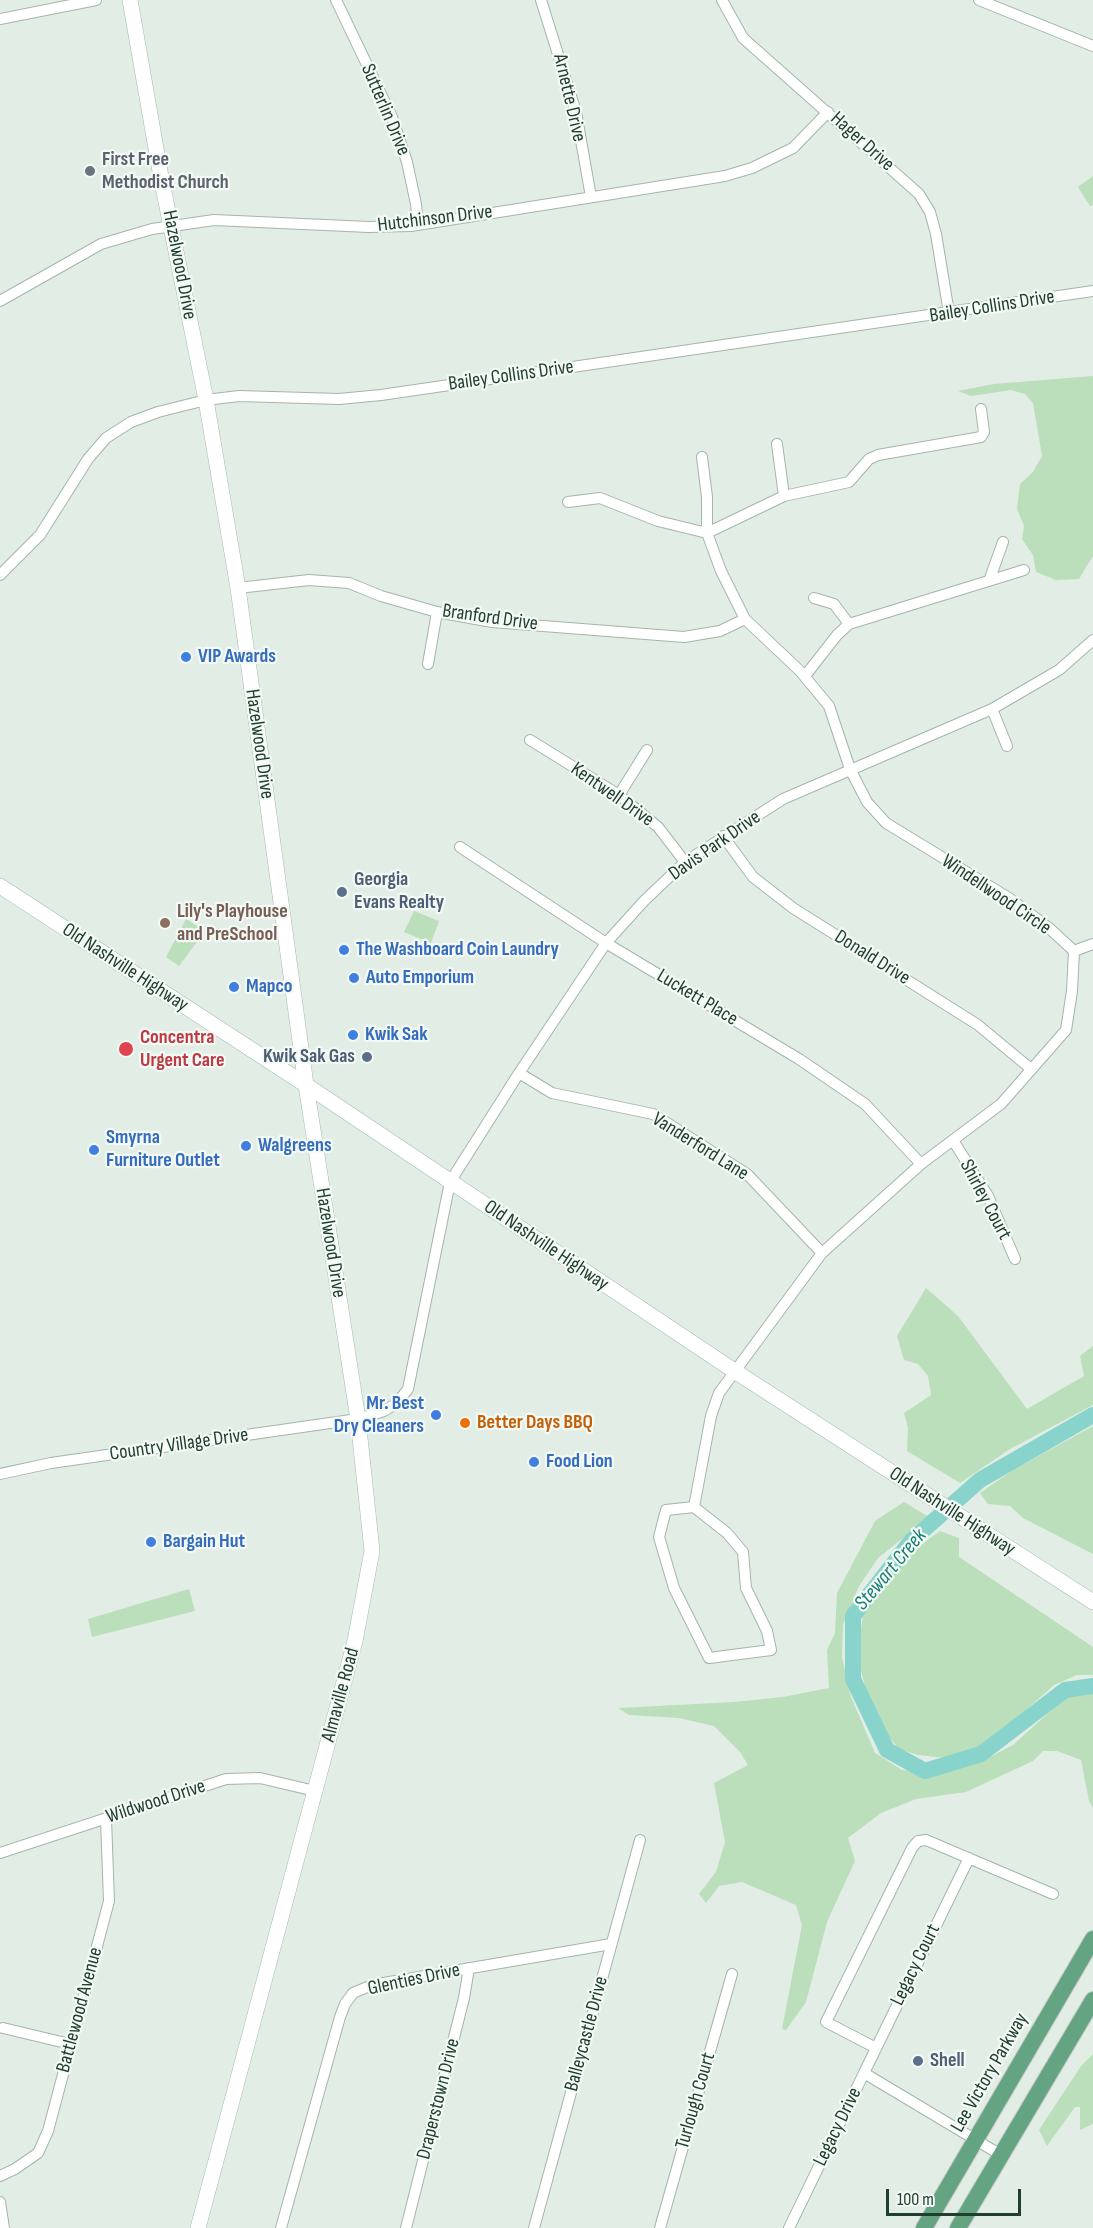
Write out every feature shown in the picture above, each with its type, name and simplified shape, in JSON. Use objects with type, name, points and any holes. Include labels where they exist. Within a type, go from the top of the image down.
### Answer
[{"type":"main road","name":"Lee Victory Parkway","points":[[924,2228],[1093,1939]]},
{"type":"main road","points":[[958,2228],[1093,2000]]},
{"type":"street","points":[[0,19],[96,0]]},
{"type":"street","name":"Hazelwood Drive","points":[[130,0],[171,226],[206,400],[238,588],[306,1085],[358,1419]]},
{"type":"street","name":"Sutterlin Drive","points":[[336,0],[392,117],[407,162],[416,204],[417,225]]},
{"type":"street","name":"Arnette Drive","points":[[541,0],[576,112],[591,197]]},
{"type":"street","name":"Hager Drive","points":[[722,0],[742,38],[919,194],[930,212],[936,234],[949,313]]},
{"type":"street","points":[[979,0],[1093,46]]},
{"type":"street","name":"Hutchinson Drive","points":[[0,301],[101,244],[135,233],[171,226],[214,220],[369,227],[417,225],[725,176],[752,168],[793,148],[828,112]]},
{"type":"street","name":"Bailey Collins Drive","points":[[0,575],[40,535],[88,459],[106,438],[131,422],[206,400],[239,396],[339,399],[381,395],[1093,291]]},
{"type":"street","points":[[568,502],[600,498],[658,521],[707,533],[784,495],[849,482],[869,459],[878,455],[981,437],[984,432],[981,409]]},
{"type":"street","points":[[777,444],[784,495]]},
{"type":"street","points":[[702,457],[707,497],[707,533]]},
{"type":"street","name":"Windellwood Circle","points":[[707,533],[721,571],[745,619],[805,676],[829,706],[850,769],[867,802],[886,823],[1009,898],[1049,928],[1074,951]]},
{"type":"street","points":[[989,581],[1003,542]]},
{"type":"street","points":[[805,676],[837,635],[849,624],[1024,570]]},
{"type":"street","name":"Branford Drive","points":[[238,588],[309,580],[349,583],[381,596],[437,612],[492,621],[684,637],[720,631],[745,619]]},
{"type":"street","points":[[814,598],[834,604],[849,624]]},
{"type":"street","points":[[428,664],[437,612]]},
{"type":"street","name":"Davis Park Drive","points":[[450,1182],[519,1073],[606,944],[644,901],[685,862],[783,799],[992,709],[1059,670],[1093,640]]},
{"type":"street","points":[[992,709],[1007,746]]},
{"type":"street","name":"Kentwell Drive","points":[[530,740],[619,795],[658,827],[685,862]]},
{"type":"street","points":[[619,795],[647,750]]},
{"type":"street","name":"Donald Drive","points":[[723,836],[753,876],[793,908],[978,1025],[1031,1069]]},
{"type":"street","name":"Luckett Place","points":[[460,847],[606,944],[799,1059],[865,1104],[921,1164]]},
{"type":"street","name":"Old Nashville Highway","points":[[0,886],[306,1085],[736,1372],[1093,1602]]},
{"type":"street","points":[[694,1507],[711,1416],[719,1393],[822,1253],[921,1164],[954,1142],[1001,1104],[1066,1030],[1072,991],[1074,951],[1093,944]]},
{"type":"street","name":"Vanderford Lane","points":[[519,1073],[552,1093],[653,1114],[747,1174],[822,1253]]},
{"type":"street","name":"Shirley Court","points":[[954,1142],[988,1196],[1015,1259]]},
{"type":"street","points":[[358,1419],[384,1411],[397,1403],[408,1389],[450,1182]]},
{"type":"street","name":"Country Village Drive","points":[[0,1474],[51,1463],[358,1419]]},
{"type":"street","name":"Almaville Road","points":[[198,2228],[364,1605],[372,1551],[358,1419]]},
{"type":"street","points":[[694,1507],[727,1533],[743,1552],[746,1588],[767,1631],[771,1650],[709,1658],[674,1588],[659,1537],[666,1510],[694,1507]]},
{"type":"street","name":"Wildwood Drive","points":[[0,1853],[226,1779],[260,1778],[315,1791]]},
{"type":"street","name":"Battlewood Avenue","points":[[0,2176],[38,2153],[48,2131],[109,1901],[106,1819]]},
{"type":"street","name":"Balleycastle Drive","points":[[534,2228],[640,1840]]},
{"type":"street","points":[[876,2048],[826,2022],[912,1848],[918,1841],[926,1840],[1053,1894]]},
{"type":"street","name":"Legacy Court","points":[[864,2073],[969,1858]]},
{"type":"street","name":"Glenties Drive","points":[[281,2228],[345,2004],[353,1993],[372,1985],[611,1944]]},
{"type":"street","name":"Draperstown Drive","points":[[406,2228],[464,1998],[468,1968]]},
{"type":"street","name":"Turlough Court","points":[[660,2228],[732,1974]]},
{"type":"street","points":[[3,2028],[70,2044]]},
{"type":"street","name":"Legacy Drive","points":[[789,2228],[864,2073],[1001,2154]]},
{"type":"street","points":[[0,2202],[4,2228]]},
{"type":"green space","points":[[1093,176],[1093,205],[1090,206],[1078,187]]},
{"type":"green space","points":[[1093,376],[1093,556],[1079,579],[1056,580],[1036,572],[1033,555],[1022,539],[1024,526],[1017,509],[1020,484],[1033,472],[1042,456],[1033,403],[1025,394],[1011,390],[971,396],[958,391],[994,384]]},
{"type":"green space","points":[[414,911],[439,921],[431,943],[404,932]]},
{"type":"green space","points":[[186,919],[205,931],[179,966],[166,957]]},
{"type":"green space","points":[[926,1288],[958,1316],[1027,1409],[1084,1376],[1080,1356],[1093,1346],[1093,1405],[1010,1449],[960,1483],[907,1451],[908,1428],[904,1413],[931,1395],[928,1376],[918,1364],[904,1360],[897,1336]]},
{"type":"green space","points":[[1093,1426],[1093,1554],[1023,1518],[1010,1506],[988,1504],[980,1493],[1013,1470]]},
{"type":"green space","points":[[904,1502],[929,1517],[878,1558],[859,1586],[843,1625],[842,1657],[851,1697],[875,1753],[902,1770],[937,1773],[980,1762],[1013,1745],[1068,1695],[1093,1690],[1093,1808],[1089,1801],[1081,1760],[1057,1751],[1043,1751],[1033,1761],[966,1792],[916,1799],[881,1813],[848,1838],[855,1861],[827,1922],[806,2002],[786,2030],[782,2029],[802,1925],[796,1905],[742,1882],[719,1886],[706,1903],[699,1894],[716,1872],[725,1842],[714,1783],[748,1765],[740,1752],[714,1726],[679,1718],[629,1715],[618,1708],[734,1702],[783,1697],[829,1688],[827,1650],[835,1633],[837,1593],[875,1521]]},
{"type":"green space","points":[[940,1531],[959,1538],[959,1557],[1093,1647],[1093,1675],[1077,1675],[1054,1685],[996,1737],[974,1751],[948,1758],[918,1755],[899,1749],[881,1727],[866,1691],[857,1654],[863,1615],[909,1554]]},
{"type":"green space","points":[[189,1589],[195,1611],[92,1637],[88,1619]]},
{"type":"green space","points":[[1093,2054],[1093,2124],[1080,2130],[1080,2107],[1075,2107],[1047,2146],[1039,2130],[1081,2066]]},
{"type":"waterway","name":"Stewart Creek","points":[[1093,1415],[980,1480],[911,1541],[853,1616],[853,1679],[887,1750],[925,1771],[981,1754],[1065,1690],[1093,1686]]},
{"type":"place","name":"First Free Methodist Church","points":[[90,171]]},
{"type":"place","name":"VIP Awards","points":[[186,657]]},
{"type":"place","name":"Georgia Evans Realty","points":[[342,892]]},
{"type":"place","name":"Lily's Playhouse and PreSchool","points":[[165,923]]},
{"type":"place","name":"The Washboard Coin Laundry","points":[[344,950]]},
{"type":"place","name":"Auto Emporium","points":[[354,978]]},
{"type":"place","name":"Mapco","points":[[234,987]]},
{"type":"place","name":"Kwik Sak","points":[[353,1035]]},
{"type":"place","name":"Concentra Urgent Care","points":[[126,1049]]},
{"type":"place","name":"Kwik Sak Gas","points":[[367,1057]]},
{"type":"place","name":"Walgreens","points":[[246,1146]]},
{"type":"place","name":"Smyrna Furniture Outlet","points":[[94,1150]]},
{"type":"place","name":"Mr. Best Dry Cleaners","points":[[436,1415]]},
{"type":"place","name":"Better Days BBQ","points":[[465,1423]]},
{"type":"place","name":"Food Lion","points":[[534,1462]]},
{"type":"place","name":"Bargain Hut","points":[[151,1542]]},
{"type":"place","name":"Shell","points":[[918,2061]]}]
